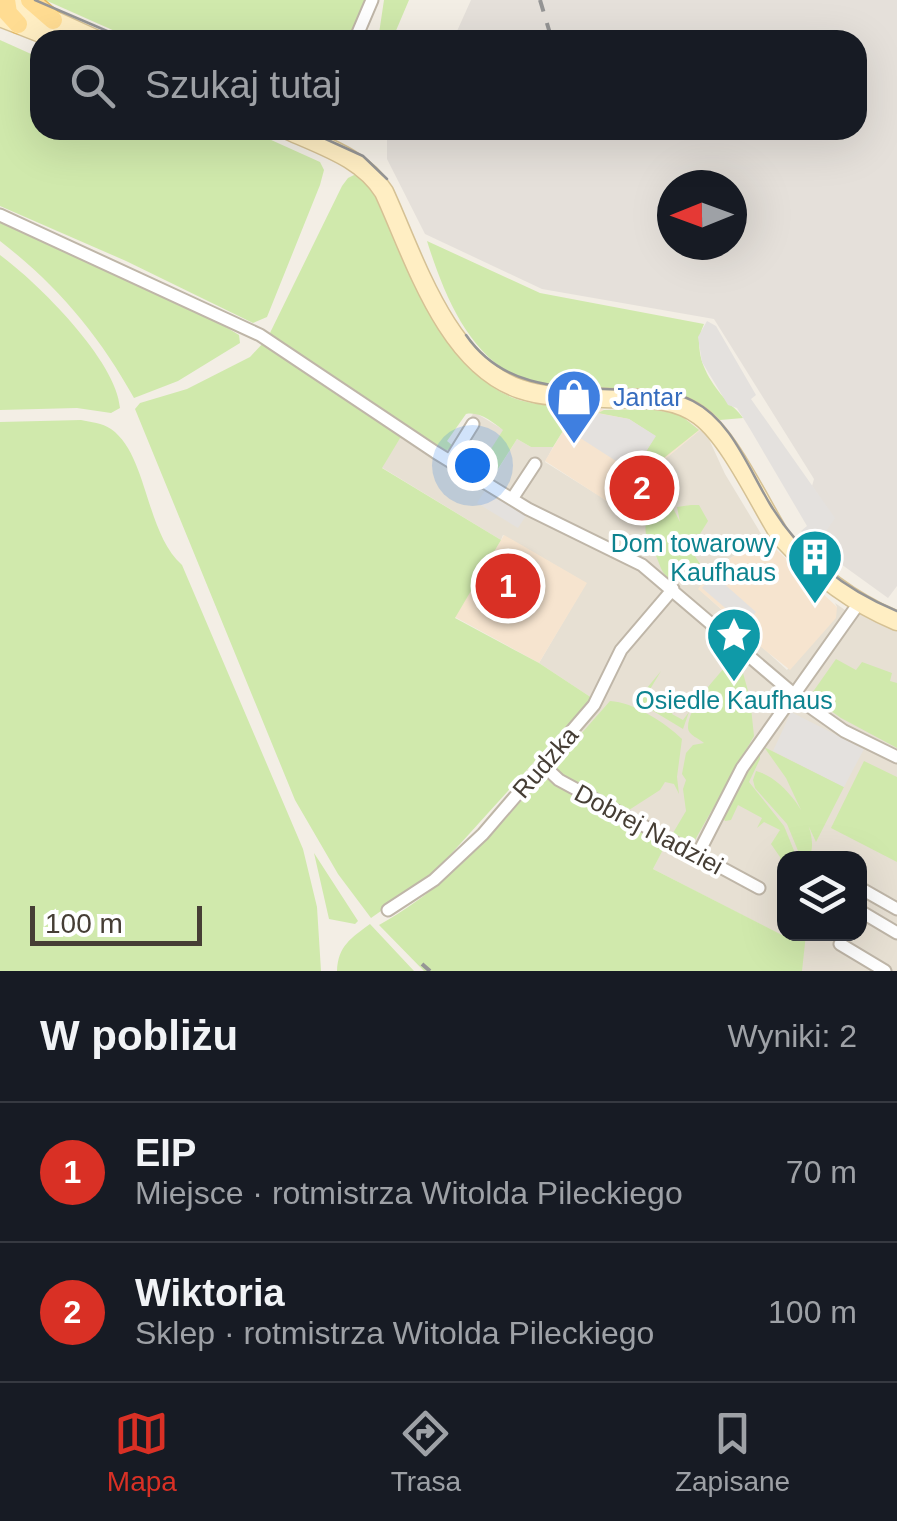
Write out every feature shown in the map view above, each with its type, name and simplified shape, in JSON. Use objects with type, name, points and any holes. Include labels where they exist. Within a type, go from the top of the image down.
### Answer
[{"type":"main road","points":[[30,0],[53,20]]},
{"type":"street","points":[[359,30],[372,0]]},
{"type":"street","points":[[6,8],[75,30]]},
{"type":"street","points":[[6,8],[42,30]]},
{"type":"street","points":[[313,140],[371,174],[384,192],[444,320],[479,365],[502,381],[536,394],[668,402],[698,414],[719,435],[781,537],[811,569],[859,603],[897,621]]},
{"type":"street","points":[[0,215],[260,334],[512,500],[642,565],[794,694],[844,731],[897,757]]},
{"type":"street","points":[[450,461],[473,424]]},
{"type":"street","points":[[512,500],[535,464]]},
{"type":"street","name":"Rudzka","points":[[388,910],[434,880],[483,834],[594,704],[621,650],[673,589]]},
{"type":"street","points":[[698,854],[754,750],[859,603]]},
{"type":"street","name":"Dobrej Nadziei","points":[[543,765],[559,780],[759,888]]},
{"type":"street","points":[[867,892],[897,909]]},
{"type":"street","points":[[867,915],[897,933]]},
{"type":"street","points":[[840,944],[885,971]]},
{"type":"shaded area","points":[[471,0],[897,0],[897,586],[888,598],[816,546],[834,518],[812,486],[814,479],[714,319],[542,289],[425,234],[387,159],[387,140],[867,140],[867,30],[458,30]]},
{"type":"shaded area","points":[[707,321],[716,326],[756,395],[751,399],[835,518],[816,546],[801,531],[807,526],[737,408],[728,405],[702,362],[698,337]]},
{"type":"shaded area","points":[[592,404],[604,410],[648,409],[679,414],[700,430],[659,464],[664,471],[636,520],[545,461],[566,426]]},
{"type":"shaded area","name":"Osiedle Kaufhaus","points":[[474,412],[504,430],[478,471],[492,479],[517,439],[531,447],[553,447],[545,462],[635,518],[664,471],[659,464],[700,430],[707,435],[763,537],[712,570],[699,589],[787,670],[837,607],[835,603],[855,617],[861,612],[897,626],[897,971],[787,971],[789,941],[867,941],[867,851],[777,851],[777,933],[653,869],[666,843],[543,775],[601,704],[539,663],[586,583],[503,535],[501,540],[381,467],[402,435],[444,462]]},
{"type":"shaded area","points":[[590,412],[629,419],[656,436],[633,472],[574,434]]},
{"type":"shaded area","points":[[486,489],[527,514],[518,528],[477,503]]},
{"type":"shaded area","points":[[504,535],[587,583],[539,663],[455,617]]},
{"type":"shaded area","points":[[763,537],[837,607],[836,618],[790,670],[741,631],[743,628],[698,589],[712,570]]},
{"type":"shaded area","points":[[713,574],[756,612],[745,625],[702,588]]},
{"type":"shaded area","points":[[791,712],[864,749],[844,787],[773,751]]},
{"type":"green space","points":[[45,0],[368,0],[354,30],[112,30]]},
{"type":"green space","points":[[384,0],[409,0],[396,30],[380,30]]},
{"type":"green space","points":[[0,40],[30,54],[30,140],[271,140],[320,162],[324,170],[267,317],[253,323],[0,206]]},
{"type":"green space","points":[[356,174],[371,188],[427,308],[466,364],[489,385],[516,399],[544,405],[592,404],[574,431],[566,426],[553,447],[531,447],[517,439],[491,480],[477,471],[503,430],[490,421],[466,414],[447,441],[453,446],[443,451],[268,337],[342,186]]},
{"type":"green space","points":[[0,221],[211,318],[239,335],[240,343],[178,381],[134,398],[75,312],[0,241]]},
{"type":"green space","points":[[427,241],[540,293],[704,324],[699,344],[707,374],[743,418],[720,420],[692,399],[671,393],[560,386],[513,374],[494,362],[464,327],[442,284]]},
{"type":"green space","points":[[0,255],[73,324],[105,368],[120,408],[111,413],[77,408],[0,410]]},
{"type":"green space","points":[[264,342],[402,435],[382,468],[501,540],[455,618],[539,663],[592,698],[432,875],[371,918],[338,874],[295,800],[135,409],[140,403],[187,389],[250,357]]},
{"type":"green space","points":[[648,409],[679,414],[699,430],[655,465],[641,460],[655,436],[629,419],[598,413]]},
{"type":"green space","points":[[81,420],[108,427],[123,441],[140,475],[160,533],[182,565],[303,849],[317,907],[321,971],[0,971],[0,422]]},
{"type":"green space","points":[[699,505],[708,521],[700,534],[694,534],[696,540],[691,550],[702,567],[698,571],[689,564],[671,580],[651,549],[658,540],[646,534],[647,522],[672,506],[680,522],[677,507]]},
{"type":"green space","points":[[732,659],[743,673],[754,736],[695,840],[690,842],[673,833],[686,811],[686,780],[682,774],[686,753],[693,745],[704,743],[692,735],[689,719],[705,691]]},
{"type":"green space","points":[[836,659],[856,670],[862,662],[892,673],[890,681],[897,683],[897,748],[810,696]]},
{"type":"green space","points":[[661,671],[646,696],[676,706],[672,714],[683,720],[689,712],[683,729],[640,703],[642,694]]},
{"type":"green space","points":[[610,701],[649,714],[682,739],[679,794],[674,784],[665,782],[660,790],[629,810],[559,775],[559,759]]},
{"type":"green space","points":[[764,747],[844,787],[816,842],[786,778]]},
{"type":"green space","points":[[760,749],[760,759],[749,782],[784,826],[794,851],[777,853],[771,844],[780,830],[764,822],[757,828],[762,818],[738,805],[731,820],[725,821],[722,816]]},
{"type":"green space","points":[[864,761],[897,777],[897,862],[831,828]]},
{"type":"green space","points":[[756,771],[790,794],[806,820],[811,851],[798,851],[787,824],[755,788]]},
{"type":"green space","points":[[543,775],[667,842],[653,869],[777,932],[777,941],[805,941],[802,971],[424,971],[379,925],[447,877]]},
{"type":"green space","points":[[314,853],[358,921],[355,924],[329,919]]},
{"type":"green space","points":[[370,924],[414,971],[337,971],[343,949]]},
{"type":"tram line","points":[[35,0],[105,30]]},
{"type":"tram line","points":[[328,140],[363,156],[387,179]]},
{"type":"tram line","points":[[466,335],[482,354],[520,377],[563,387],[671,393],[693,401],[729,433],[770,504],[809,554],[841,581],[897,611]]},
{"type":"railway","points":[[540,0],[549,30]]},
{"type":"railway","points":[[422,964],[430,971]]},
{"type":"place","name":"Jantar","points":[[574,446]]},
{"type":"place","name":"Wiktoria","points":[[642,488]]},
{"type":"place","name":"EIP","points":[[508,586]]},
{"type":"place","name":"Dom towarowy Kaufhaus","points":[[815,606]]},
{"type":"place","name":"Osiedle Kaufhaus","points":[[734,684]]}]
